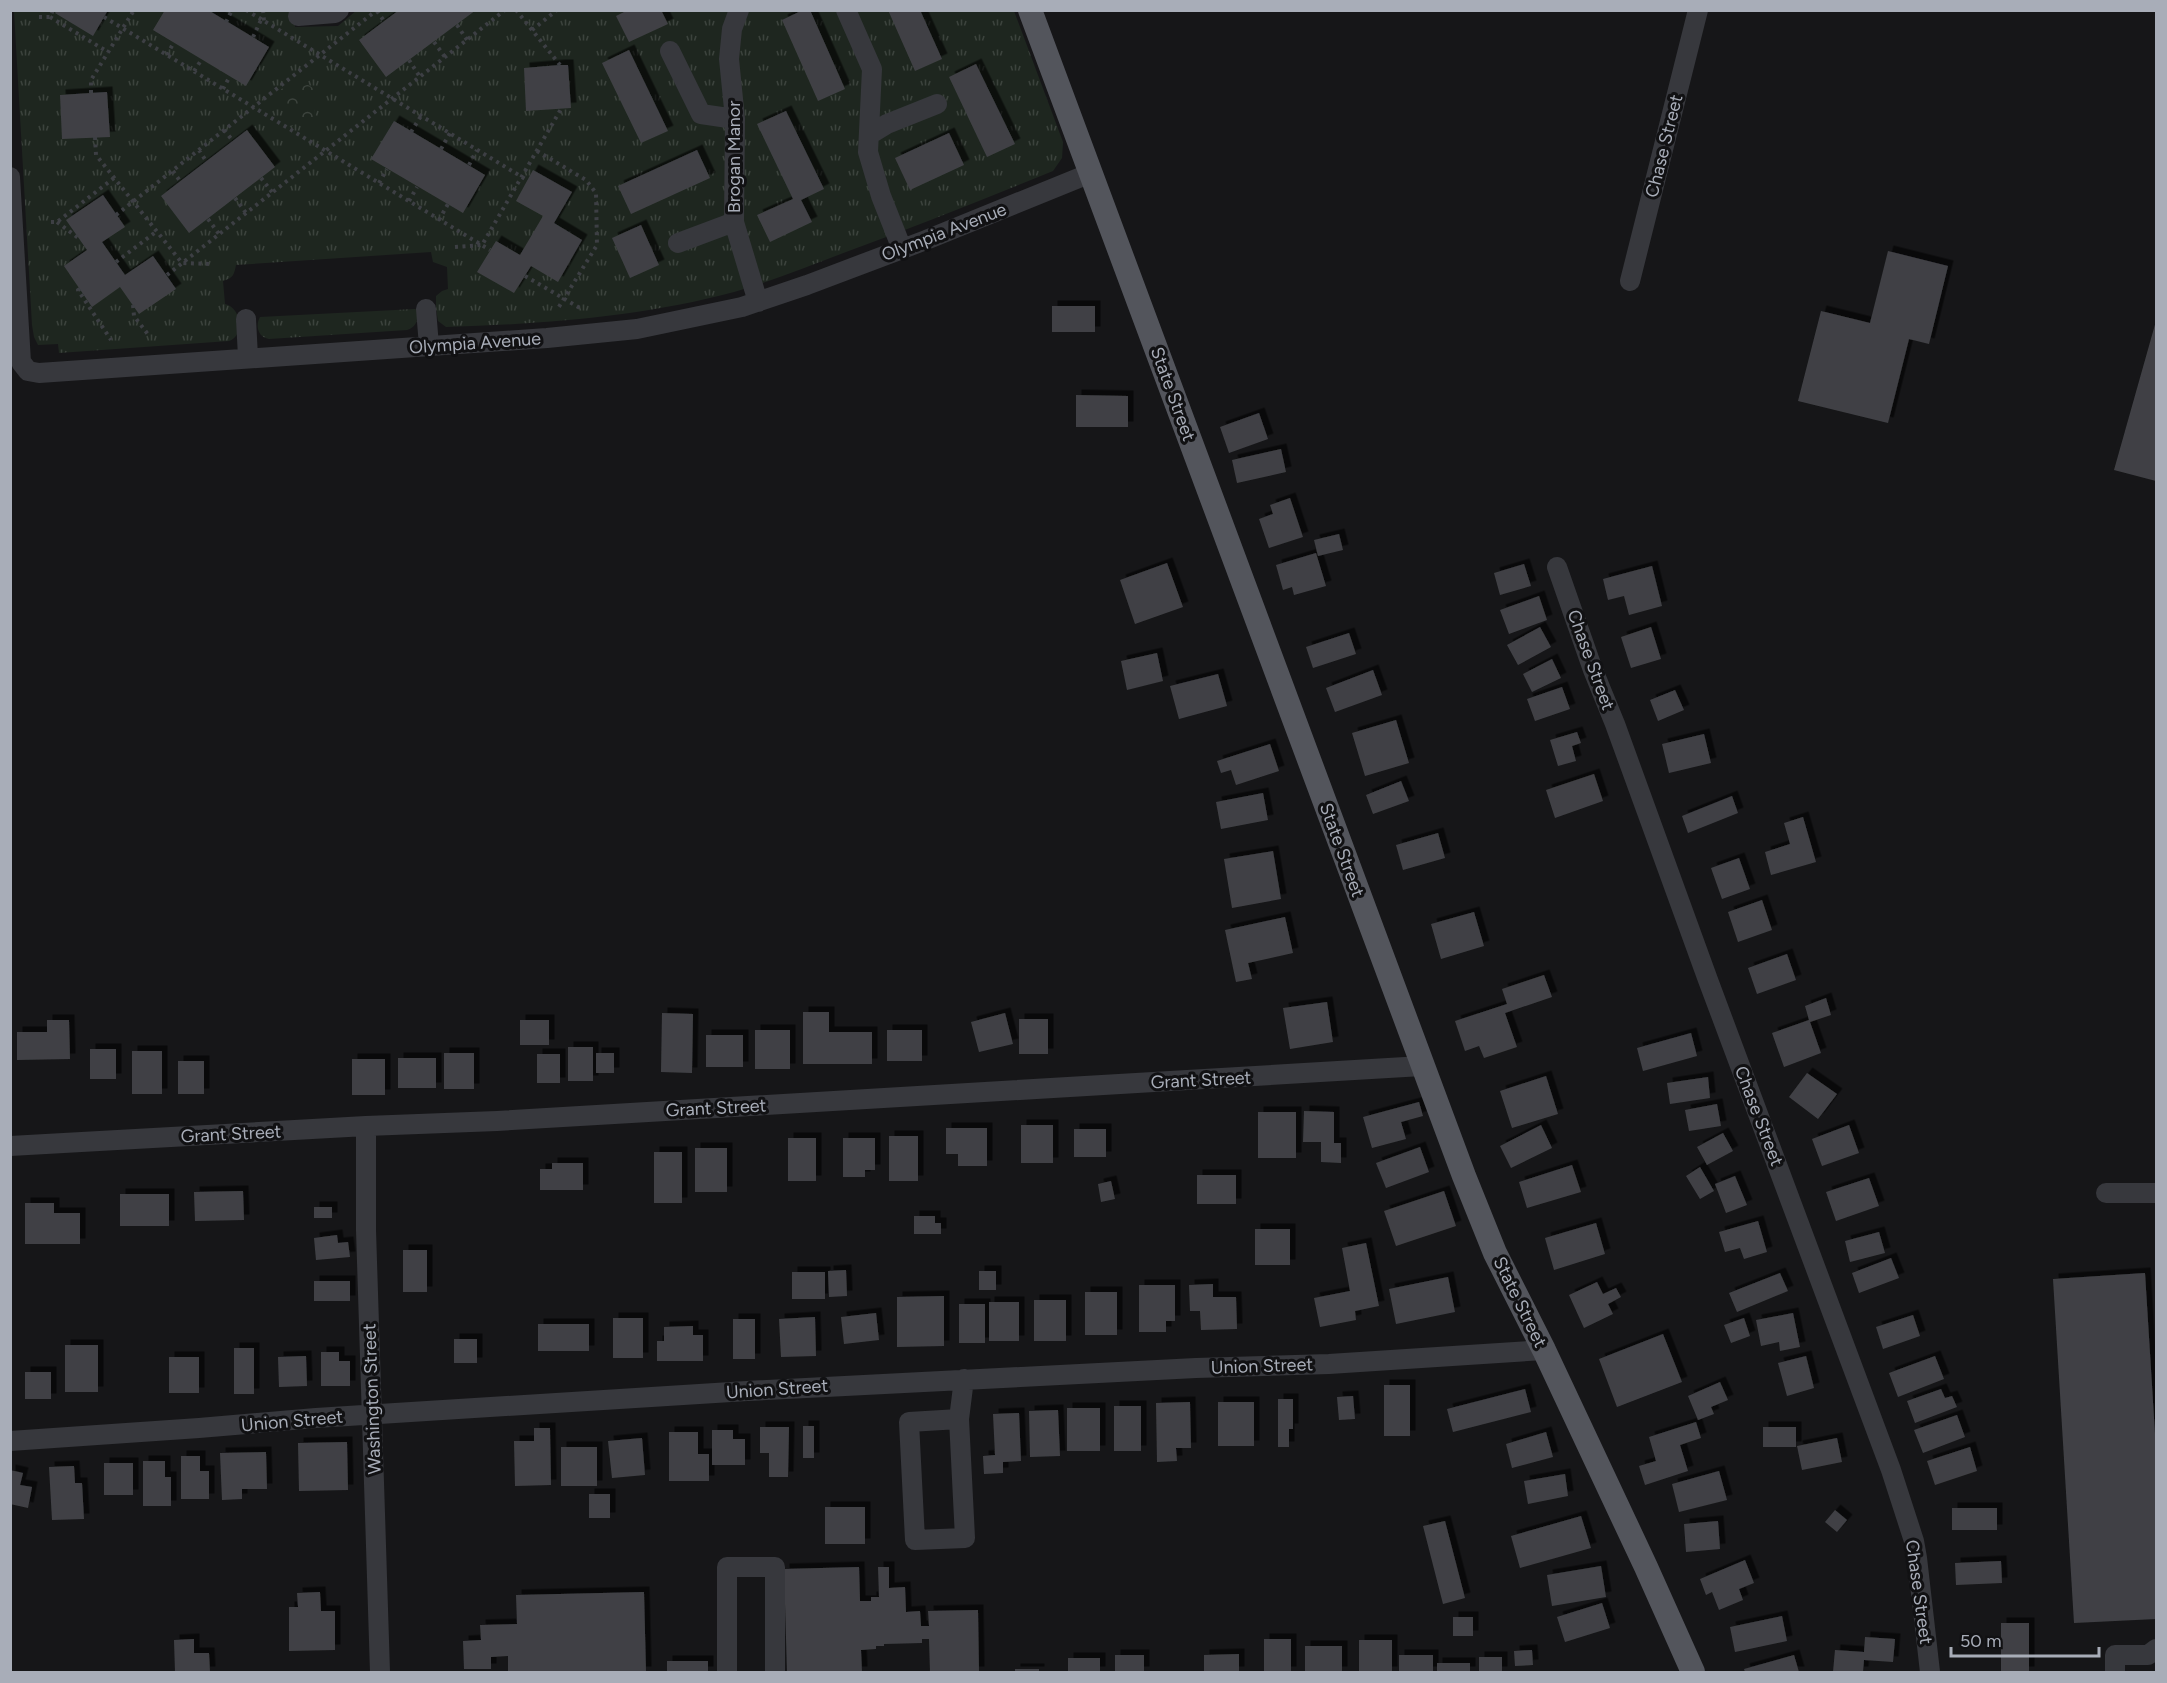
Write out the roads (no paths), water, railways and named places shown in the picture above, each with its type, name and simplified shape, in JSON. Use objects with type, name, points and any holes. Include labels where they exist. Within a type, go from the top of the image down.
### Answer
[{"type":"main road","name":"State Street","points":[[1030,10],[1422,1066],[1495,1253],[1544,1350],[1693,1672]]},
{"type":"street","points":[[298,16],[335,13],[339,10]]},
{"type":"street","name":"Brogan Manor","points":[[739,10],[732,29],[729,59],[735,119],[734,222],[758,302]]},
{"type":"street","points":[[846,10],[872,69],[868,152],[902,249]]},
{"type":"street","name":"Chase Street","points":[[1630,281],[1698,10]]},
{"type":"street","points":[[670,51],[701,114],[735,119]]},
{"type":"street","points":[[869,135],[887,124],[937,104]]},
{"type":"street","name":"Olympia Avenue","points":[[10,177],[21,362],[28,370],[39,373],[637,329],[758,302],[902,249],[1091,173]]},
{"type":"street","points":[[678,243],[734,222]]},
{"type":"street","points":[[426,309],[429,346]]},
{"type":"street","points":[[246,319],[248,357]]},
{"type":"street","name":"Chase Street","points":[[1557,567],[1593,670],[1615,723],[1708,980],[1891,1470],[1914,1541],[1930,1672]]},
{"type":"street","name":"Grant Street","points":[[10,1146],[496,1121],[1422,1066]]},
{"type":"street","name":"Washington Street","points":[[366,1126],[366,1230],[380,1672]]},
{"type":"street","points":[[2106,1193],[2157,1193]]},
{"type":"street","name":"Union Street","points":[[10,1441],[747,1391],[1196,1368],[1329,1364],[1544,1350]]},
{"type":"street","points":[[959,1419],[909,1422],[915,1540],[965,1538],[959,1419],[964,1379]]},
{"type":"street","points":[[727,1672],[727,1567],[775,1567],[776,1672]]},
{"type":"street","points":[[2115,1672],[2115,1655],[2148,1655],[2157,1648]]}]
